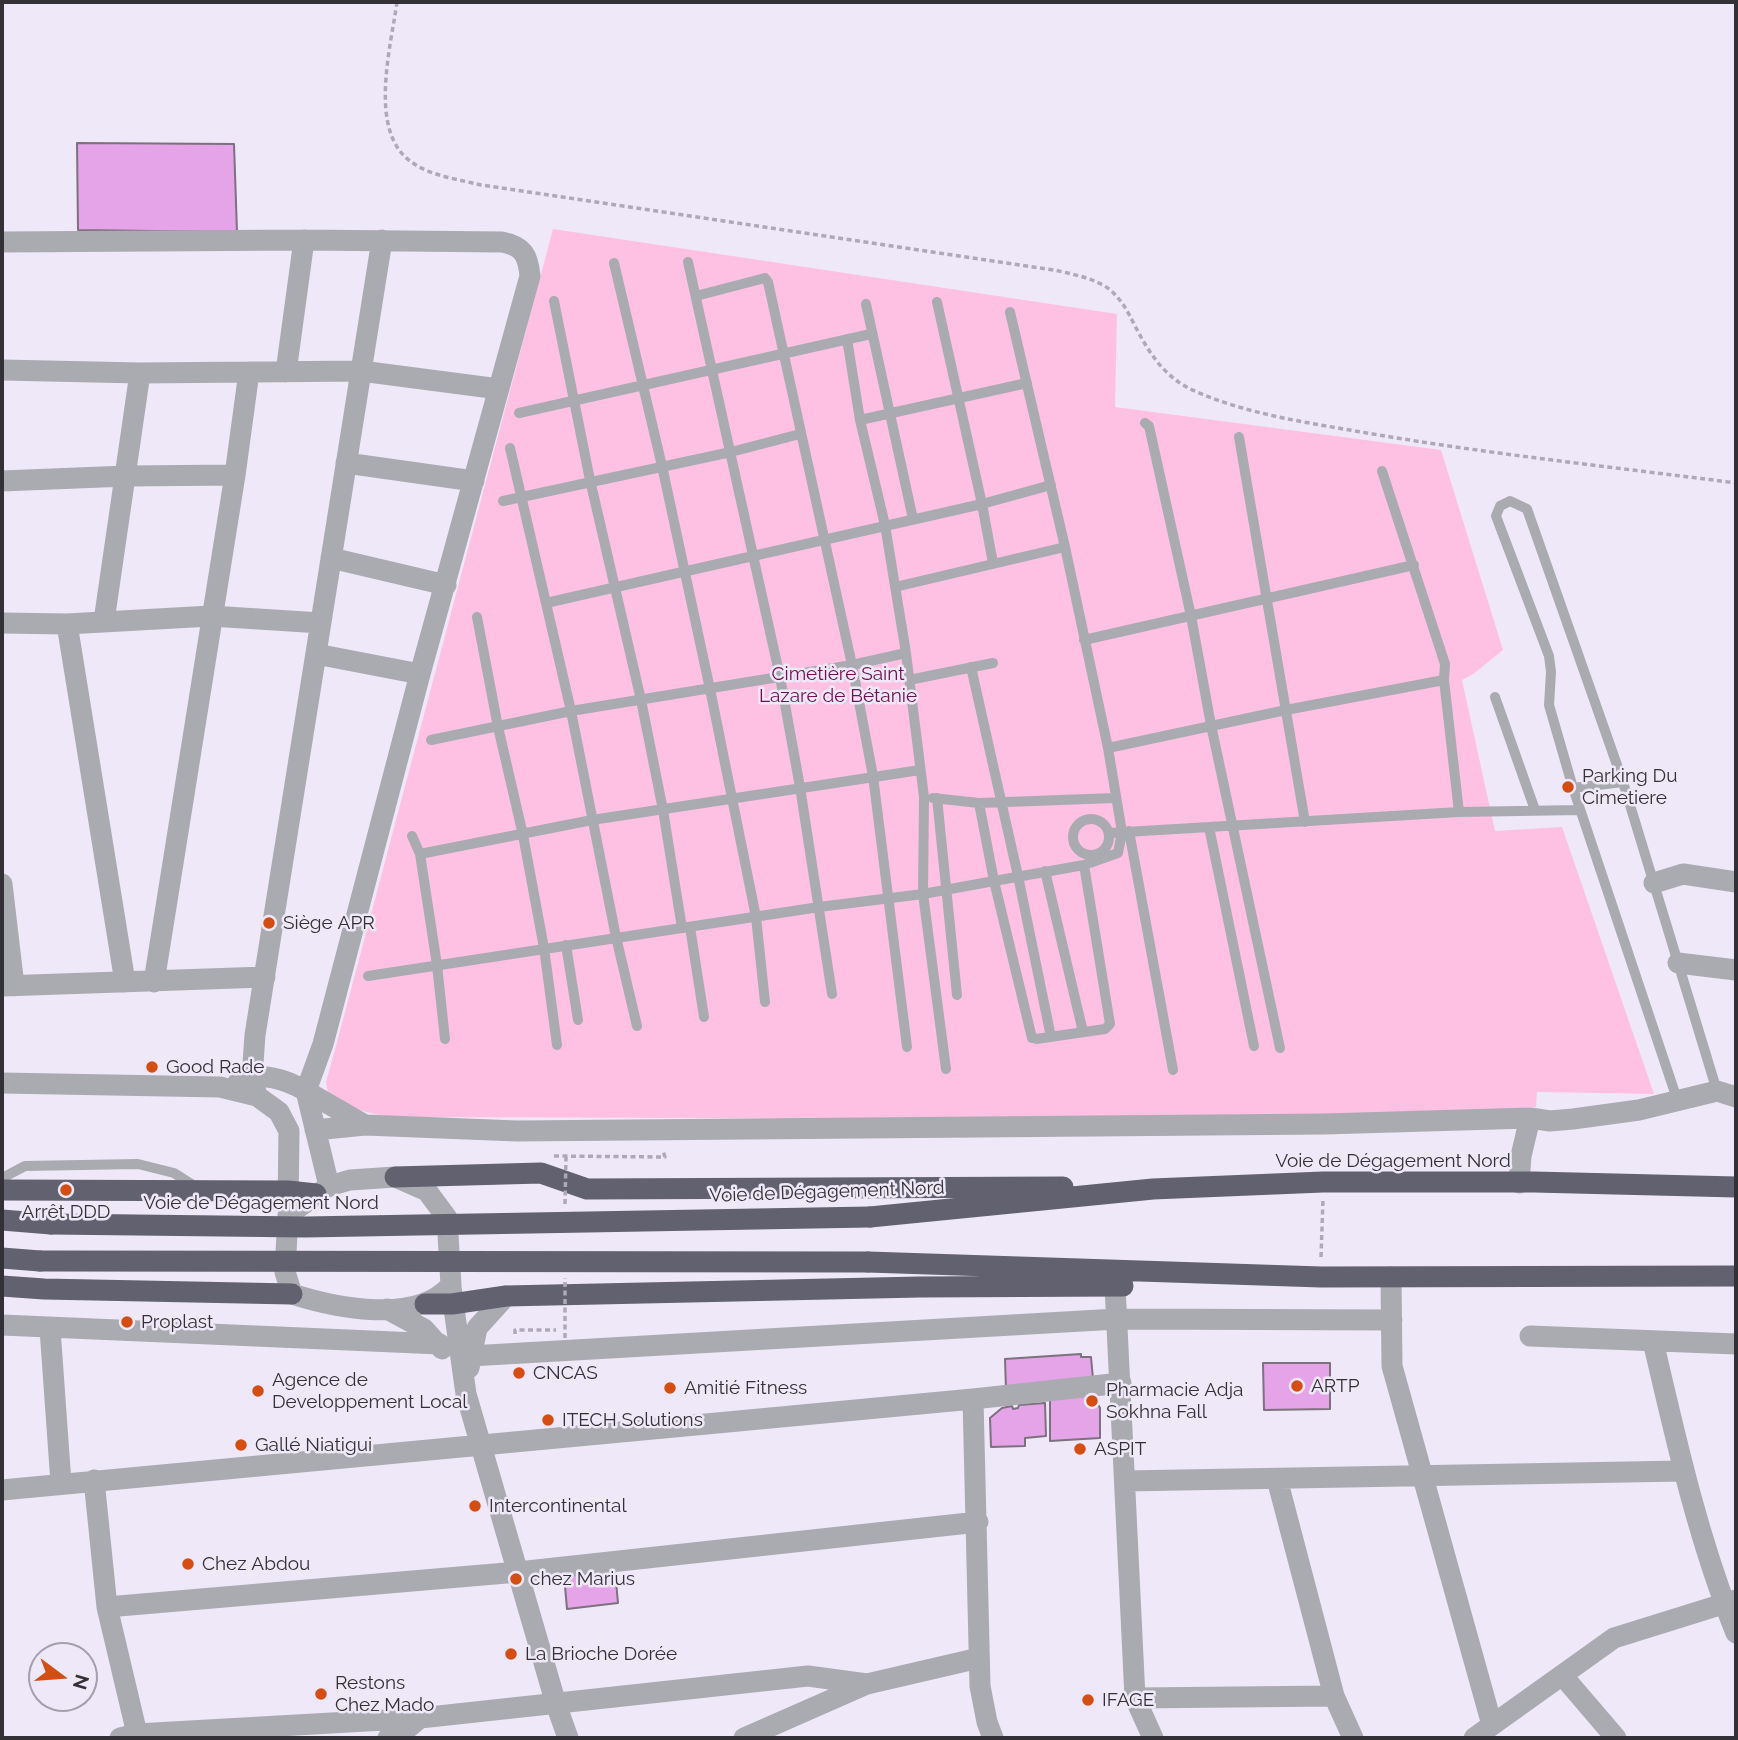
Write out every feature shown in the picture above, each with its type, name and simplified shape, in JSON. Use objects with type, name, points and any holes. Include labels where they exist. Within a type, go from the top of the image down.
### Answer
[{"type":"highway","points":[[395,1177],[541,1173],[587,1189],[1000,1186],[1153,1189]]},
{"type":"highway","name":"Voie de Dégagement Nord","points":[[2,1220],[51,1224],[305,1227],[870,1217],[1153,1189],[1323,1182],[1736,1186]]},
{"type":"highway","points":[[2,1190],[322,1190]]},
{"type":"highway","points":[[2,1258],[40,1261],[869,1262],[1321,1277],[1736,1276]]},
{"type":"highway","points":[[425,1304],[452,1294],[506,1296],[920,1287],[1145,1286],[1216,1274]]},
{"type":"highway","points":[[2,1286],[292,1294]]},
{"type":"street","points":[[286,372],[304,240]]},
{"type":"street","points":[[254,1086],[265,977],[382,240]]},
{"type":"street","points":[[2,242],[502,242],[522,248],[529,258],[530,276],[420,674],[323,1044],[306,1091],[315,1130],[322,1190]]},
{"type":"street","points":[[2,370],[140,373],[361,372],[499,389]]},
{"type":"street","points":[[154,982],[249,372]]},
{"type":"street","points":[[104,621],[140,373]]},
{"type":"street","points":[[346,463],[474,481]]},
{"type":"street","points":[[2,481],[235,475]]},
{"type":"street","points":[[331,558],[446,585]]},
{"type":"street","points":[[2,623],[67,624],[211,616],[321,623]]},
{"type":"street","points":[[67,624],[125,982]]},
{"type":"street","points":[[316,654],[420,674]]},
{"type":"street","points":[[1654,883],[1683,874],[1736,882]]},
{"type":"street","points":[[2,884],[8,986],[265,977]]},
{"type":"street","points":[[1678,963],[1736,970]]},
{"type":"street","points":[[254,1086],[262,1076],[281,1079],[365,1125]]},
{"type":"street","points":[[2,1083],[254,1086],[279,1112],[289,1131],[285,1272],[292,1294],[350,1309],[387,1309],[425,1304]]},
{"type":"street","points":[[315,1130],[365,1125],[517,1131],[1324,1124],[1530,1118],[1550,1121],[1656,1108],[1727,1094]]},
{"type":"street","points":[[1519,1183],[1521,1156],[1530,1118]]},
{"type":"street","points":[[288,1215],[322,1190],[350,1180],[395,1177],[427,1191],[447,1218],[452,1294],[466,1394],[568,1738]]},
{"type":"street","points":[[1391,1277],[1392,1366],[1492,1725]]},
{"type":"street","points":[[1115,1286],[1135,1698],[1153,1738]]},
{"type":"street","points":[[466,1394],[470,1356],[477,1328],[506,1296]]},
{"type":"street","points":[[387,1309],[425,1329],[440,1344],[466,1394]]},
{"type":"street","points":[[470,1356],[1117,1319],[1392,1320]]},
{"type":"street","points":[[2,1325],[440,1344]]},
{"type":"street","points":[[50,1329],[61,1483]]},
{"type":"street","points":[[1530,1336],[1736,1344]]},
{"type":"street","points":[[1653,1341],[1683,1471],[1730,1601],[1736,1633]]},
{"type":"street","points":[[2,1490],[1121,1383]]},
{"type":"street","points":[[973,1399],[978,1522],[978,1658],[980,1686],[993,1738]]},
{"type":"street","points":[[1125,1481],[1683,1471]]},
{"type":"street","points":[[1277,1479],[1334,1696],[1353,1738]]},
{"type":"street","points":[[94,1480],[107,1606],[132,1737],[263,1733],[808,1676],[867,1684]]},
{"type":"street","points":[[107,1606],[518,1572],[978,1522]]},
{"type":"street","points":[[1474,1738],[1614,1638],[1730,1601]]},
{"type":"street","points":[[744,1738],[867,1684],[978,1658]]},
{"type":"street","points":[[1562,1675],[1616,1738]]},
{"type":"street","points":[[1135,1698],[1334,1696]]},
{"type":"street","points":[[388,1738],[402,1734],[419,1718]]},
{"type":"lane","points":[[688,262],[780,677],[832,995]]},
{"type":"lane","points":[[614,264],[662,466],[710,689],[755,917],[765,1002]]},
{"type":"lane","points":[[696,296],[765,278],[768,282],[852,665],[873,776],[907,1047]]},
{"type":"lane","points":[[554,301],[590,481],[641,700],[704,1017]]},
{"type":"lane","points":[[937,302],[993,563]]},
{"type":"lane","points":[[866,304],[913,519]]},
{"type":"lane","points":[[1010,312],[1065,547],[1173,1070]]},
{"type":"lane","points":[[519,413],[872,334]]},
{"type":"lane","points":[[847,339],[860,420],[884,525],[906,653],[924,797],[923,894],[946,1069]]},
{"type":"lane","points":[[860,420],[1027,383]]},
{"type":"lane","points":[[1145,423],[1149,426],[1191,616],[1211,725],[1280,1048]]},
{"type":"lane","points":[[503,501],[731,452],[800,434]]},
{"type":"lane","points":[[1239,437],[1305,822]]},
{"type":"lane","points":[[510,448],[571,711],[616,937],[637,1026]]},
{"type":"lane","points":[[1382,471],[1445,664],[1444,680],[1459,812]]},
{"type":"lane","points":[[546,603],[982,505],[1051,485]]},
{"type":"lane","points":[[1678,1102],[1573,788],[1549,705],[1549,656],[1496,516],[1500,506],[1510,501],[1527,509],[1623,782],[1678,963],[1727,1094]]},
{"type":"lane","points":[[895,587],[1065,547]]},
{"type":"lane","points":[[1084,640],[1414,565]]},
{"type":"lane","points":[[477,617],[498,727],[523,835],[544,948],[557,1045]]},
{"type":"lane","points":[[431,740],[571,711],[852,665],[906,653]]},
{"type":"lane","points":[[909,680],[993,663]]},
{"type":"lane","points":[[971,667],[1051,1037]]},
{"type":"lane","points":[[1108,748],[1211,725],[1444,680]]},
{"type":"lane","points":[[1495,696],[1535,810]]},
{"type":"lane","points":[[420,854],[592,820],[920,770]]},
{"type":"lane","points":[[1573,788],[1623,782]]},
{"type":"lane","points":[[924,797],[1002,803],[1115,797]]},
{"type":"lane","points":[[937,799],[957,995]]},
{"type":"lane","points":[[979,803],[994,881],[1032,1038],[1105,1029],[1110,1024],[1084,865]]},
{"type":"lane","points":[[1109,833],[1459,812],[1580,810]]},
{"type":"lane","points":[[1209,827],[1254,1046]]},
{"type":"lane","points":[[368,976],[819,907],[923,894],[1084,865],[1118,853],[1125,831]]},
{"type":"lane","points":[[412,836],[420,854],[438,964],[445,1039]]},
{"type":"lane","points":[[1045,871],[1083,1032]]},
{"type":"lane","points":[[566,945],[578,1020]]},
{"type":"lane","points":[[2,1178],[25,1167],[138,1164],[174,1173],[201,1191]]},
{"type":"path","points":[[397,2],[384,101],[388,125],[396,148],[410,162],[429,172],[481,185],[1054,270],[1083,277],[1107,288],[1122,301],[1162,370],[1179,383],[1197,392],[1259,412],[1407,440],[1736,483]]},
{"type":"path","points":[[566,1157],[665,1157],[665,1151],[569,1150]]},
{"type":"path","points":[[1321,1277],[1323,1182]]},
{"type":"path","points":[[515,1336],[515,1330],[565,1330]]},
{"type":"green space","name":"Cimetière Saint Lazare de Bétanie","points":[[553,229],[1117,314],[1115,407],[1441,450],[1503,650],[1462,680],[1495,831],[1562,827],[1654,1094],[1537,1092],[1536,1107],[1326,1120],[394,1117],[360,1110],[328,1094],[326,1082]]},
{"type":"building","points":[[77,143],[234,144],[237,232],[78,230]]},
{"type":"building","points":[[1081,1354],[1081,1357],[1091,1357],[1093,1379],[1006,1389],[1005,1359]]},
{"type":"building","name":"ARTP","points":[[1263,1363],[1330,1363],[1330,1409],[1264,1410]]},
{"type":"building","points":[[1091,1392],[1100,1408],[1100,1438],[1050,1441],[1050,1398]]},
{"type":"building","points":[[1045,1403],[1046,1436],[1025,1438],[1025,1446],[991,1447],[990,1418],[1002,1408],[1012,1406],[1013,1409],[1019,1405]]},
{"type":"building","points":[[615,1570],[618,1603],[567,1609],[564,1575],[581,1574],[582,1578]]},
{"type":"place","name":"Parking Du Cimetiere","points":[[1568,787]]},
{"type":"place","name":"Siège APR","points":[[269,923]]},
{"type":"place","name":"Good Rade","points":[[152,1067]]},
{"type":"place","name":"Arrêt DDD","points":[[66,1190]]},
{"type":"place","name":"Proplast","points":[[127,1322]]},
{"type":"place","name":"CNCAS","points":[[519,1373]]},
{"type":"place","name":"ARTP","points":[[1297,1386]]},
{"type":"place","name":"Amitié Fitness","points":[[670,1388]]},
{"type":"place","name":"Agence de Developpement Local","points":[[258,1391]]},
{"type":"place","name":"Pharmacie Adja Sokhna Fall","points":[[1092,1401]]},
{"type":"place","name":"ITECH Solutions","points":[[548,1420]]},
{"type":"place","name":"Gallé Niatigui","points":[[241,1445]]},
{"type":"place","name":"ASPIT","points":[[1080,1449]]},
{"type":"place","name":"Intercontinental","points":[[475,1506]]},
{"type":"place","name":"Chez Abdou","points":[[188,1564]]},
{"type":"place","name":"chez Marius","points":[[516,1579]]},
{"type":"place","name":"La Brioche Dorée","points":[[511,1654]]},
{"type":"place","name":"Restons Chez Mado","points":[[321,1694]]},
{"type":"place","name":"IFAGE","points":[[1088,1700]]}]
